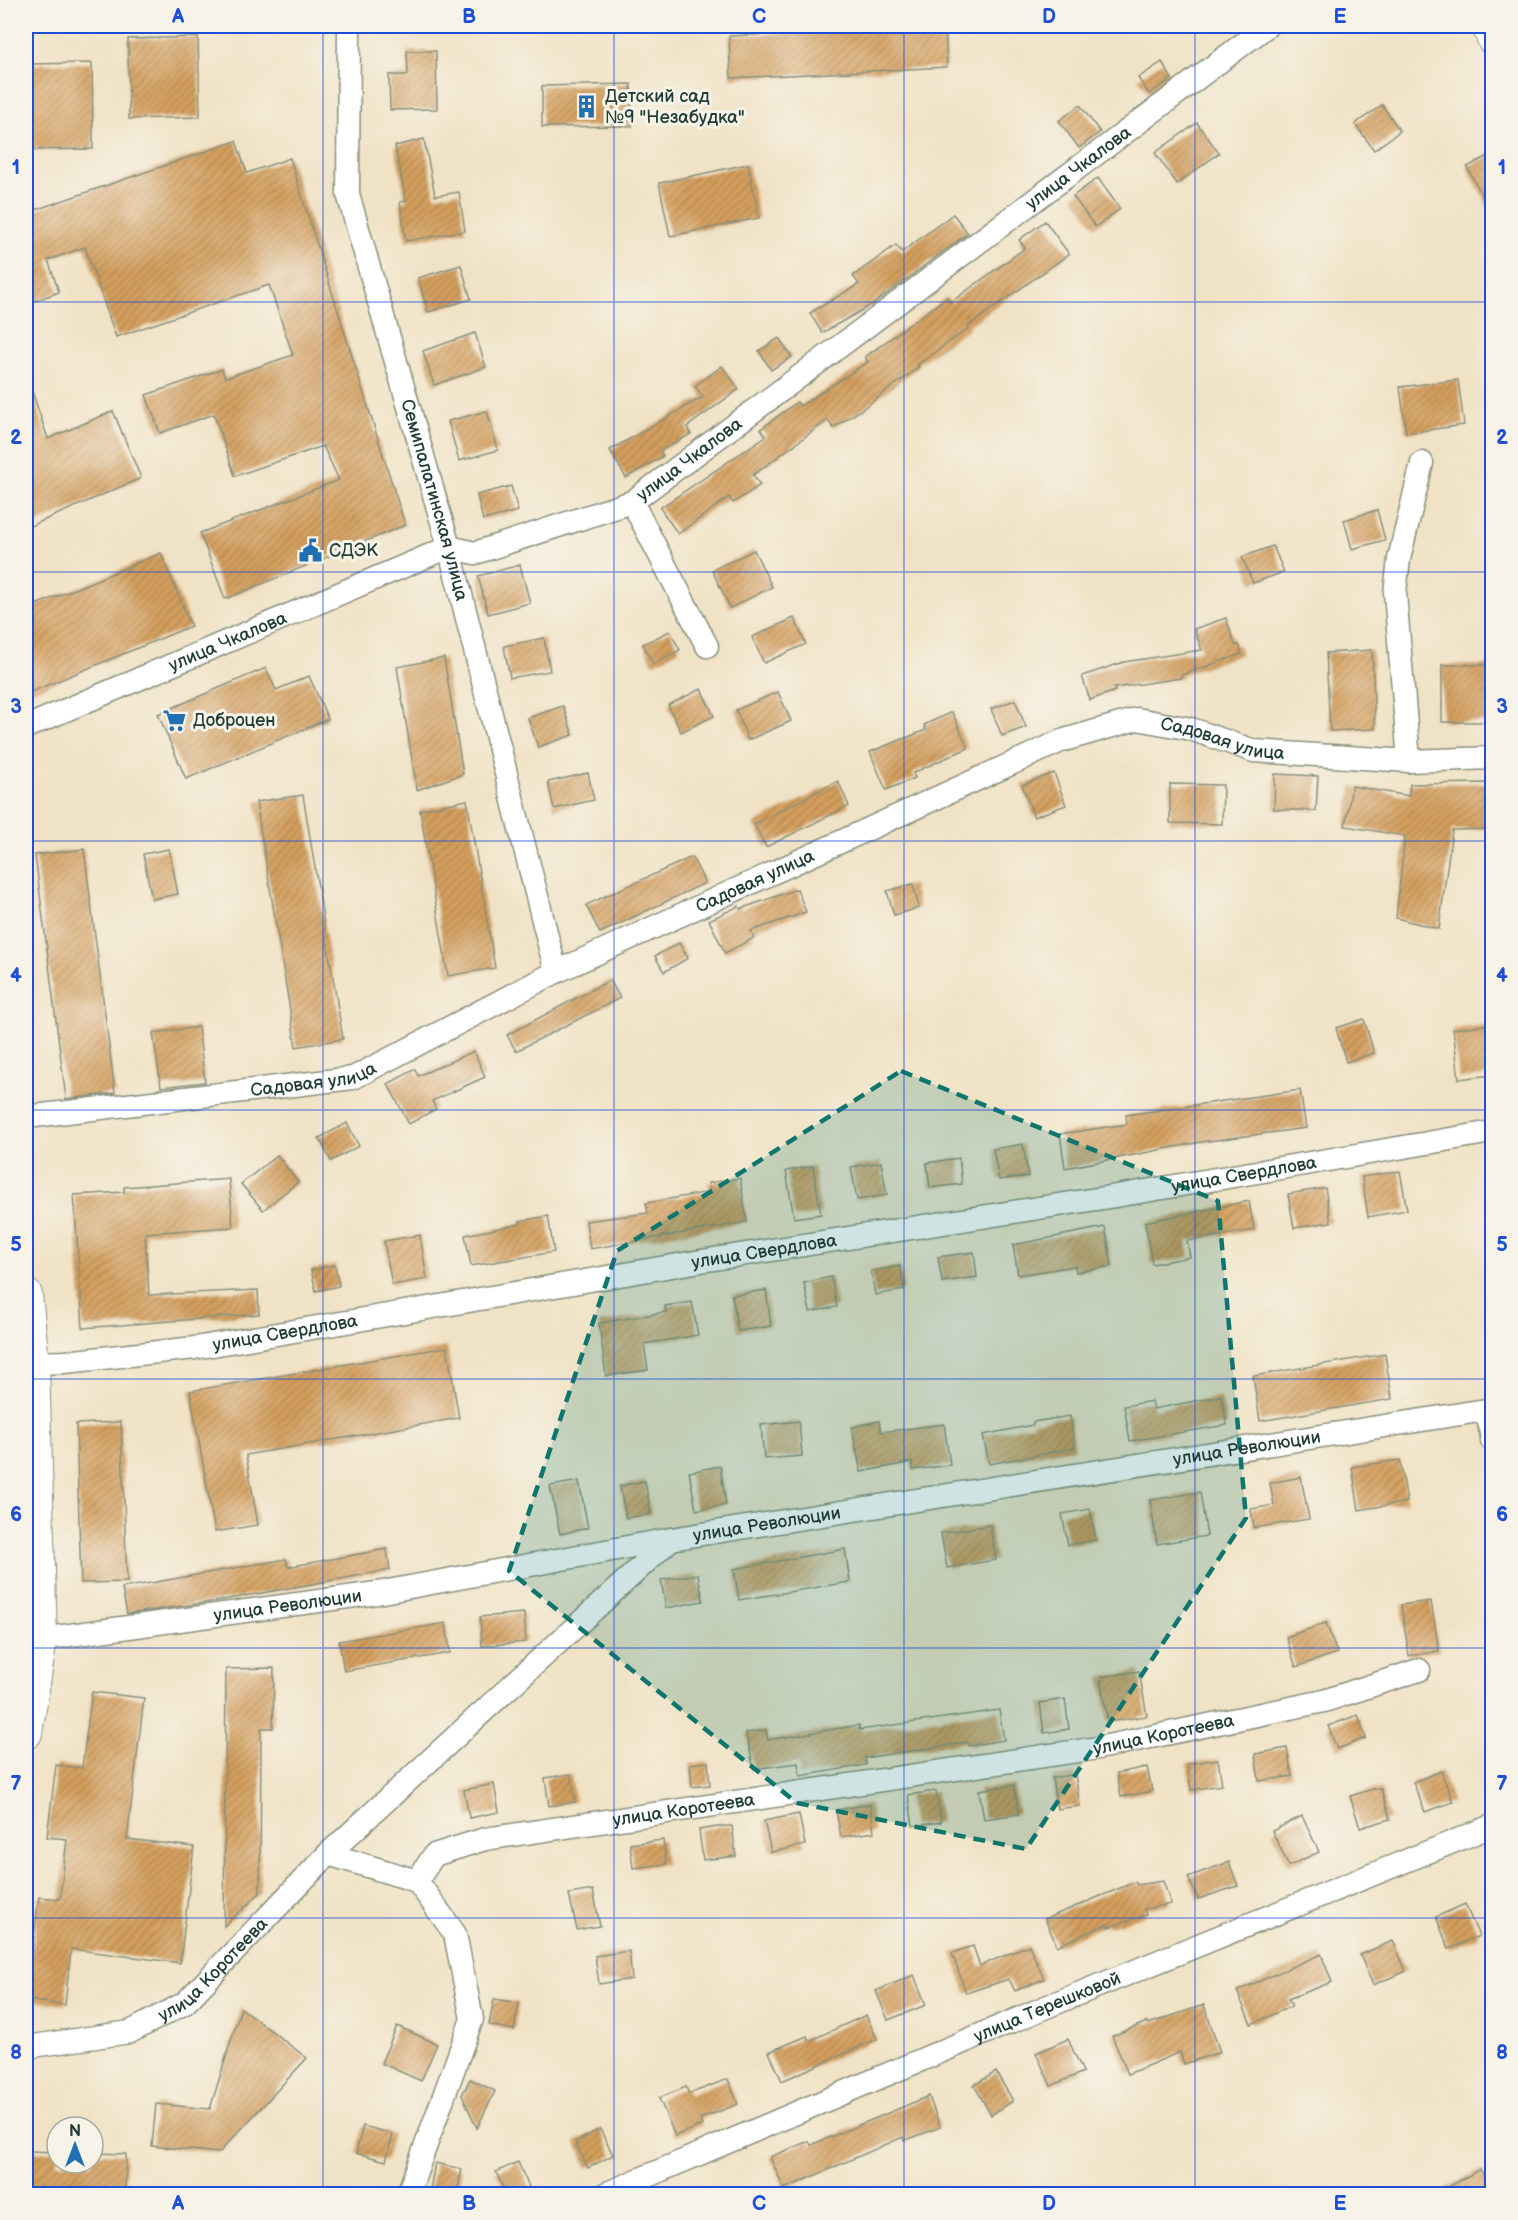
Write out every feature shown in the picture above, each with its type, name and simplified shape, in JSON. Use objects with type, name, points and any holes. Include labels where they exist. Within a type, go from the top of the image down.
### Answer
[{"type":"main road","points":[[26,1295],[33,1363],[41,1639],[26,1732]]},
{"type":"street","name":"Семипалатинская улица","points":[[349,26],[348,194],[448,547],[556,972]]},
{"type":"street","name":"улица Чкалова","points":[[26,727],[448,547],[475,553],[632,502],[1267,26]]},
{"type":"street","points":[[1485,26],[1492,42]]},
{"type":"street","points":[[1409,760],[1395,593],[1399,559],[1422,463]]},
{"type":"street","points":[[632,502],[707,646]]},
{"type":"street","name":"Садовая улица","points":[[26,1117],[353,1078],[556,972],[1061,741],[1137,719],[1191,729],[1254,751],[1409,760],[1492,758]]},
{"type":"street","name":"улица Свердлова","points":[[33,1363],[195,1348],[701,1261],[1110,1197],[1492,1132]]},
{"type":"street","points":[[1490,1410],[1492,1440]]},
{"type":"street","name":"улица Революции","points":[[41,1639],[377,1593],[671,1539],[1490,1410]]},
{"type":"street","name":"улица Коротеева","points":[[26,2047],[130,2032],[185,2003],[328,1854],[671,1539]]},
{"type":"street","name":"улица Коротеева","points":[[417,1881],[434,1855],[485,1839],[1098,1748],[1324,1701],[1419,1670]]},
{"type":"street","name":"улица Терешковой","points":[[605,2194],[1046,2007],[1492,1826]]},
{"type":"street","points":[[328,1854],[417,1881],[455,1934],[472,2019],[408,2194]]},
{"type":"highlighted area","points":[[901,1071],[1218,1201],[1246,1518],[1026,1849],[797,1803],[509,1571],[617,1251]]},
{"type":"building","points":[[945,26],[947,67],[731,78],[729,36]]},
{"type":"building","points":[[198,37],[200,117],[129,119],[128,39]]},
{"type":"building","points":[[407,51],[436,51],[437,109],[390,110],[389,75],[408,75]]},
{"type":"building","points":[[1162,62],[1172,79],[1149,94],[1138,78]]},
{"type":"building","points":[[92,63],[93,149],[26,150],[26,64]]},
{"type":"building","name":"Детский сад №9 \"Незабудка\"","points":[[631,84],[632,126],[542,127],[542,86]]},
{"type":"building","points":[[1080,105],[1100,132],[1079,148],[1059,121]]},
{"type":"building","points":[[1382,105],[1400,131],[1374,150],[1355,124]]},
{"type":"building","points":[[1197,123],[1219,153],[1177,184],[1155,153]]},
{"type":"building","points":[[424,139],[435,196],[459,192],[465,231],[406,241],[400,202],[406,201],[395,146]]},
{"type":"building","points":[[236,141],[247,173],[290,158],[405,525],[225,599],[200,533],[339,480],[323,446],[235,476],[214,414],[160,433],[146,395],[222,369],[225,378],[293,355],[269,285],[116,337],[85,247],[48,260],[59,292],[26,304],[26,213]]},
{"type":"building","points":[[1492,154],[1492,214],[1467,167]]},
{"type":"building","points":[[748,164],[759,218],[670,236],[659,183]]},
{"type":"building","points":[[1098,178],[1120,209],[1095,227],[1073,196]]},
{"type":"building","points":[[953,214],[968,233],[873,304],[822,333],[810,313],[859,284],[853,276],[896,245],[902,252]]},
{"type":"building","points":[[1045,221],[1069,254],[968,326],[969,328],[917,365],[919,367],[864,408],[833,428],[828,420],[753,475],[760,485],[733,503],[729,497],[678,534],[660,508],[766,436],[761,429],[797,402],[800,406],[868,362],[865,357],[947,297],[951,302],[1025,248],[1019,240]]},
{"type":"building","points":[[461,265],[471,299],[428,312],[418,278]]},
{"type":"building","points":[[475,333],[486,367],[434,385],[423,351]]},
{"type":"building","points":[[779,338],[792,357],[771,370],[759,351]]},
{"type":"building","points":[[722,366],[739,389],[687,427],[691,434],[660,451],[663,456],[626,478],[610,450],[703,397],[695,386]]},
{"type":"building","points":[[1458,380],[1464,425],[1406,433],[1400,387]]},
{"type":"building","points":[[26,382],[29,382],[48,439],[113,411],[141,478],[26,528]]},
{"type":"building","points":[[487,411],[498,450],[459,461],[448,421]]},
{"type":"building","points":[[511,486],[518,511],[483,520],[477,495]]},
{"type":"building","points":[[1377,510],[1385,540],[1352,549],[1344,520]]},
{"type":"building","points":[[1273,546],[1284,572],[1253,583],[1242,557]]},
{"type":"building","points":[[754,550],[772,587],[730,608],[712,570]]},
{"type":"building","points":[[161,553],[191,626],[26,694],[26,609]]},
{"type":"building","points":[[520,565],[530,603],[488,614],[478,576]]},
{"type":"building","points":[[794,618],[806,644],[764,663],[752,637]]},
{"type":"building","points":[[1226,618],[1235,645],[1239,645],[1242,654],[1181,675],[1181,678],[1114,688],[1115,691],[1090,700],[1082,676],[1124,662],[1202,650],[1194,629]]},
{"type":"building","points":[[670,631],[680,650],[653,664],[643,644]]},
{"type":"building","points":[[544,638],[550,671],[510,678],[504,646]]},
{"type":"building","points":[[1372,650],[1375,729],[1330,731],[1326,653]]},
{"type":"building","points":[[444,658],[463,774],[417,790],[397,667]]},
{"type":"building","points":[[1442,665],[1492,665],[1492,722],[1442,722]]},
{"type":"building","points":[[266,668],[276,690],[309,676],[328,719],[186,779],[158,714]]},
{"type":"building","points":[[701,689],[714,716],[681,732],[668,705]]},
{"type":"building","points":[[778,692],[791,721],[748,740],[736,710]]},
{"type":"building","points":[[1015,700],[1026,727],[1002,736],[991,709]]},
{"type":"building","points":[[563,706],[573,735],[538,747],[528,718]]},
{"type":"building","points":[[952,712],[968,748],[913,773],[915,778],[886,790],[870,752],[926,730],[924,725]]},
{"type":"building","points":[[588,773],[594,800],[554,809],[548,782]]},
{"type":"building","points":[[1054,773],[1066,805],[1034,817],[1022,785]]},
{"type":"building","points":[[1275,774],[1318,776],[1316,811],[1274,809]]},
{"type":"building","points":[[838,781],[849,806],[766,847],[754,824]]},
{"type":"building","points":[[1492,783],[1492,829],[1452,830],[1439,929],[1396,918],[1405,836],[1345,826],[1352,786],[1409,796],[1410,784]]},
{"type":"building","points":[[1170,784],[1223,785],[1222,824],[1170,823]]},
{"type":"building","points":[[303,795],[343,1039],[296,1047],[256,802]]},
{"type":"building","points":[[467,800],[495,968],[448,976],[420,810]]},
{"type":"building","points":[[84,849],[115,1093],[66,1099],[35,855]]},
{"type":"building","points":[[169,849],[178,894],[152,899],[143,854]]},
{"type":"building","points":[[692,857],[705,883],[600,933],[586,905]]},
{"type":"building","points":[[913,884],[919,908],[894,915],[887,891]]},
{"type":"building","points":[[797,889],[806,912],[751,931],[754,938],[725,953],[709,920],[739,906],[740,909]]},
{"type":"building","points":[[679,943],[688,958],[664,972],[655,956]]},
{"type":"building","points":[[610,980],[620,998],[516,1051],[507,1035]]},
{"type":"building","points":[[1364,1019],[1374,1053],[1346,1062],[1336,1028]]},
{"type":"building","points":[[1492,1024],[1492,1075],[1459,1079],[1453,1029]]},
{"type":"building","points":[[198,1027],[205,1082],[161,1087],[153,1033]]},
{"type":"building","points":[[474,1051],[485,1077],[432,1101],[436,1109],[409,1124],[388,1084],[415,1069],[418,1076]]},
{"type":"building","points":[[1300,1090],[1306,1128],[1201,1142],[1065,1168],[1060,1134],[1127,1124],[1126,1115]]},
{"type":"building","points":[[347,1123],[359,1146],[331,1161],[319,1138]]},
{"type":"building","points":[[1023,1144],[1028,1176],[999,1180],[993,1149]]},
{"type":"building","points":[[277,1155],[298,1182],[263,1210],[241,1184]]},
{"type":"building","points":[[959,1158],[962,1184],[930,1188],[927,1163]]},
{"type":"building","points":[[881,1162],[887,1195],[857,1200],[851,1167]]},
{"type":"building","points":[[813,1166],[821,1214],[794,1218],[786,1171]]},
{"type":"building","points":[[1400,1171],[1407,1210],[1368,1217],[1362,1177]]},
{"type":"building","points":[[740,1178],[747,1222],[590,1249],[586,1221],[648,1213],[646,1203],[710,1192],[708,1183]]},
{"type":"building","points":[[229,1179],[233,1227],[145,1233],[149,1295],[258,1290],[259,1314],[83,1328],[74,1195],[124,1192],[124,1187]]},
{"type":"building","points":[[1325,1188],[1331,1222],[1294,1228],[1288,1194]]},
{"type":"building","points":[[1249,1201],[1254,1230],[1187,1241],[1190,1257],[1152,1264],[1145,1222]]},
{"type":"building","points":[[548,1216],[554,1252],[471,1266],[465,1235]]},
{"type":"building","points":[[1105,1227],[1112,1266],[1076,1272],[1075,1266],[1018,1275],[1013,1245]]},
{"type":"building","points":[[420,1235],[427,1279],[392,1285],[384,1241]]},
{"type":"building","points":[[974,1252],[977,1277],[942,1282],[938,1257]]},
{"type":"building","points":[[335,1265],[339,1286],[316,1291],[311,1270]]},
{"type":"building","points":[[900,1266],[904,1290],[875,1295],[871,1271]]},
{"type":"building","points":[[831,1277],[837,1307],[810,1312],[804,1283]]},
{"type":"building","points":[[766,1290],[771,1326],[738,1331],[732,1295]]},
{"type":"building","points":[[692,1302],[698,1335],[644,1344],[648,1370],[606,1376],[599,1323],[666,1312],[665,1306]]},
{"type":"building","points":[[447,1347],[459,1418],[246,1455],[258,1525],[215,1532],[190,1391]]},
{"type":"building","points":[[1385,1354],[1392,1399],[1260,1421],[1253,1376]]},
{"type":"building","points":[[1221,1396],[1227,1425],[1130,1441],[1124,1406],[1152,1401],[1154,1409]]},
{"type":"building","points":[[1070,1416],[1075,1448],[989,1464],[983,1435],[1033,1425],[1033,1422]]},
{"type":"building","points":[[799,1421],[802,1456],[764,1459],[761,1425]]},
{"type":"building","points":[[879,1421],[881,1432],[944,1424],[950,1465],[913,1470],[912,1462],[861,1472],[852,1427]]},
{"type":"building","points":[[121,1422],[127,1582],[81,1583],[76,1424]]},
{"type":"building","points":[[1400,1460],[1407,1502],[1359,1510],[1352,1467]]},
{"type":"building","points":[[720,1466],[726,1505],[696,1510],[689,1472]]},
{"type":"building","points":[[1301,1477],[1309,1519],[1254,1528],[1251,1509],[1274,1505],[1270,1483]]},
{"type":"building","points":[[579,1481],[588,1528],[560,1534],[550,1486]]},
{"type":"building","points":[[645,1481],[651,1514],[626,1518],[620,1486]]},
{"type":"building","points":[[1200,1492],[1207,1536],[1157,1544],[1150,1500]]},
{"type":"building","points":[[1090,1509],[1096,1540],[1068,1545],[1062,1514]]},
{"type":"building","points":[[990,1525],[996,1560],[947,1568],[941,1533]]},
{"type":"building","points":[[387,1549],[390,1570],[217,1601],[127,1614],[122,1588],[286,1559],[288,1567]]},
{"type":"building","points":[[845,1549],[850,1582],[739,1600],[734,1569]]},
{"type":"building","points":[[698,1574],[703,1601],[666,1608],[661,1580]]},
{"type":"building","points":[[1431,1601],[1439,1651],[1409,1656],[1401,1605]]},
{"type":"building","points":[[524,1613],[526,1642],[482,1646],[480,1617]]},
{"type":"building","points":[[446,1623],[450,1653],[344,1671],[339,1641]]},
{"type":"building","points":[[1326,1623],[1337,1653],[1296,1667],[1286,1637]]},
{"type":"building","points":[[274,1668],[273,1728],[261,1728],[260,1893],[224,1926],[226,1669]]},
{"type":"building","points":[[1139,1671],[1147,1716],[1108,1722],[1100,1677]]},
{"type":"building","points":[[92,1692],[144,1698],[127,1839],[194,1847],[180,1963],[71,1949],[65,2005],[26,2000],[39,1897],[60,1899],[67,1839],[47,1837],[56,1765],[82,1768]]},
{"type":"building","points":[[1065,1699],[1069,1729],[1044,1733],[1040,1703]]},
{"type":"building","points":[[999,1710],[1004,1740],[969,1746],[968,1742],[865,1758],[866,1765],[800,1776],[798,1763],[754,1769],[746,1733],[766,1730],[768,1740],[859,1725],[860,1730]]},
{"type":"building","points":[[1358,1715],[1366,1738],[1337,1749],[1328,1726]]},
{"type":"building","points":[[1287,1748],[1292,1776],[1259,1781],[1255,1754]]},
{"type":"building","points":[[1218,1759],[1222,1785],[1191,1790],[1187,1764]]},
{"type":"building","points":[[708,1762],[710,1785],[692,1787],[690,1764]]},
{"type":"building","points":[[1147,1767],[1152,1791],[1121,1797],[1117,1773]]},
{"type":"building","points":[[1441,1771],[1453,1802],[1425,1812],[1413,1782]]},
{"type":"building","points":[[571,1774],[575,1802],[549,1806],[545,1778]]},
{"type":"building","points":[[1075,1774],[1080,1806],[1057,1809],[1052,1778]]},
{"type":"building","points":[[494,1784],[499,1812],[469,1818],[464,1790]]},
{"type":"building","points":[[1014,1785],[1019,1814],[984,1819],[979,1790]]},
{"type":"building","points":[[1381,1789],[1390,1819],[1360,1828],[1350,1796]]},
{"type":"building","points":[[936,1791],[941,1822],[913,1826],[908,1795]]},
{"type":"building","points":[[870,1804],[874,1832],[841,1837],[836,1810]]},
{"type":"building","points":[[799,1814],[805,1845],[771,1852],[764,1821]]},
{"type":"building","points":[[1302,1816],[1319,1852],[1289,1866],[1272,1831]]},
{"type":"building","points":[[732,1826],[736,1856],[703,1860],[699,1830]]},
{"type":"building","points":[[663,1840],[666,1864],[633,1868],[630,1844]]},
{"type":"building","points":[[1229,1862],[1238,1886],[1198,1899],[1188,1877]]},
{"type":"building","points":[[1163,1881],[1171,1904],[1144,1909],[1146,1915],[1108,1927],[1107,1924],[1057,1946],[1045,1919],[1135,1882],[1137,1885]]},
{"type":"building","points":[[593,1890],[600,1926],[577,1930],[569,1894]]},
{"type":"building","points":[[1465,1904],[1479,1936],[1449,1949],[1436,1917]]},
{"type":"building","points":[[1393,1941],[1406,1971],[1373,1985],[1360,1955]]},
{"type":"building","points":[[1029,1945],[1044,1979],[1015,1991],[1009,1979],[966,1993],[952,1953],[973,1946],[980,1966]]},
{"type":"building","points":[[629,1951],[632,1979],[599,1984],[595,1956]]},
{"type":"building","points":[[1321,1954],[1332,1982],[1288,1999],[1292,2006],[1251,2024],[1237,1991]]},
{"type":"building","points":[[914,1975],[926,2005],[888,2020],[876,1991]]},
{"type":"building","points":[[494,1999],[519,2003],[514,2030],[489,2025]]},
{"type":"building","points":[[1204,2005],[1220,2052],[1184,2064],[1180,2052],[1128,2074],[1112,2036],[1147,2022],[1148,2024]]},
{"type":"building","points":[[241,2008],[307,2058],[219,2153],[152,2146],[156,2104],[210,2109]]},
{"type":"building","points":[[866,2015],[877,2039],[782,2081],[769,2052],[807,2036],[809,2041]]},
{"type":"building","points":[[397,2026],[437,2044],[421,2081],[381,2063]]},
{"type":"building","points":[[1068,2039],[1083,2072],[1051,2086],[1036,2053]]},
{"type":"building","points":[[996,2072],[1013,2101],[991,2115],[974,2085]]},
{"type":"building","points":[[470,2079],[495,2091],[477,2128],[462,2095]]},
{"type":"building","points":[[728,2079],[738,2104],[700,2119],[702,2125],[675,2136],[659,2098],[686,2087],[689,2094]]},
{"type":"building","points":[[929,2096],[940,2127],[904,2141],[903,2137],[784,2189],[770,2157],[809,2141],[811,2145]]},
{"type":"building","points":[[363,2126],[393,2134],[386,2161],[356,2153]]},
{"type":"building","points":[[600,2129],[613,2155],[588,2168],[575,2142]]},
{"type":"building","points":[[26,2151],[45,2152],[45,2175],[105,2175],[105,2153],[126,2154],[125,2194],[26,2194]]},
{"type":"building","points":[[518,2162],[532,2194],[506,2194],[496,2172]]},
{"type":"building","points":[[435,2163],[462,2169],[457,2194],[430,2190]]},
{"type":"building","points":[[1480,2169],[1492,2194],[1436,2194]]},
{"type":"place","name":"Детский сад №9 \"Незабудка\"","points":[[587,106]]},
{"type":"place","name":"СДЭК","points":[[311,550]]},
{"type":"place","name":"Доброцен","points":[[175,720]]}]
